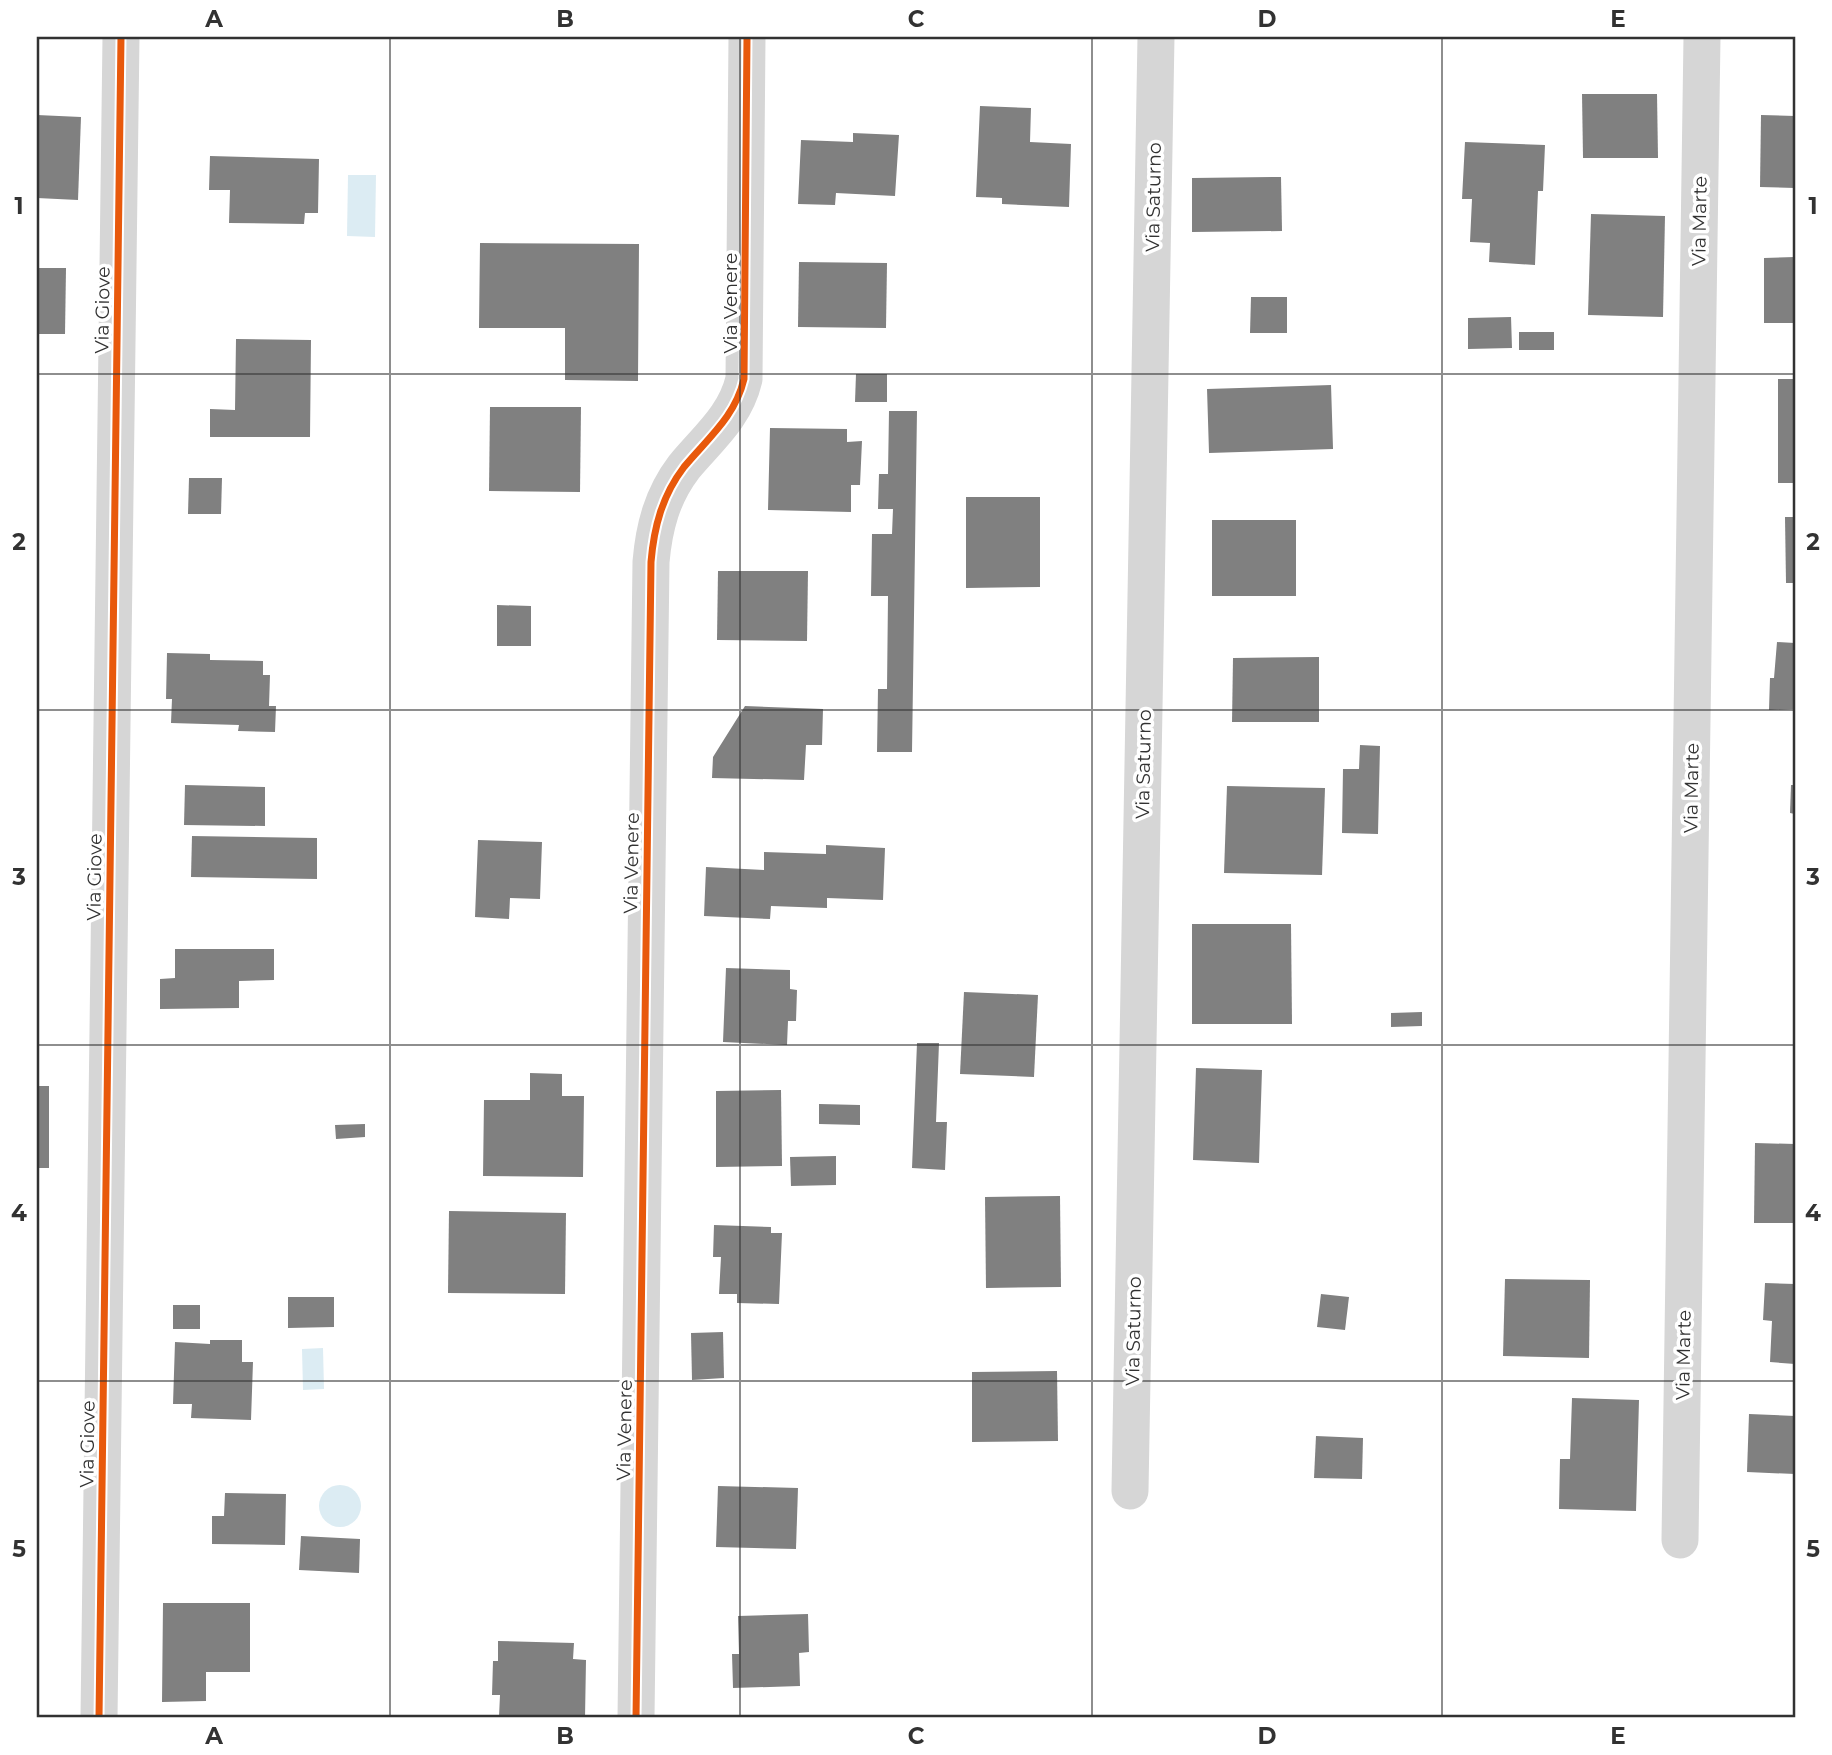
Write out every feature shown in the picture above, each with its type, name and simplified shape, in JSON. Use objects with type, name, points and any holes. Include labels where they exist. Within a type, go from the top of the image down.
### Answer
[{"type":"street","name":"Via Giove","points":[[99,1718],[121,37]]},
{"type":"street","name":"Via Venere","points":[[636,1718],[651,562],[657,518],[669,491],[684,468],[730,415],[744,379],[747,37]]},
{"type":"street","name":"Via Saturno","points":[[1130,1491],[1156,37]]},
{"type":"street","name":"Via Marte","points":[[1680,1540],[1702,37]]},
{"type":"shaded area","points":[[348,175],[376,175],[375,237],[347,236]]},
{"type":"shaded area","points":[[323,1348],[324,1389],[303,1390],[302,1349]]},
{"type":"shaded area","points":[[340,1485],[355,1491],[361,1506],[355,1521],[340,1527],[325,1521],[319,1506],[325,1491]]},
{"type":"building","points":[[1582,94],[1657,94],[1658,158],[1583,158]]},
{"type":"building","points":[[980,106],[1031,108],[1030,142],[1071,144],[1069,207],[1002,204],[1002,198],[976,197]]},
{"type":"building","points":[[37,115],[81,117],[78,200],[37,198]]},
{"type":"building","points":[[1761,115],[1795,116],[1795,188],[1760,187]]},
{"type":"building","points":[[853,133],[899,135],[895,196],[836,193],[835,205],[798,204],[801,140],[853,142]]},
{"type":"building","points":[[1465,142],[1545,145],[1543,191],[1538,191],[1535,265],[1489,262],[1490,243],[1470,242],[1472,199],[1462,199]]},
{"type":"building","points":[[210,156],[319,159],[318,213],[305,213],[304,224],[229,223],[230,190],[209,190]]},
{"type":"building","points":[[1281,177],[1282,231],[1192,232],[1192,178]]},
{"type":"building","points":[[1591,214],[1665,216],[1663,317],[1588,315]]},
{"type":"building","points":[[480,243],[639,244],[638,381],[565,380],[565,328],[479,328]]},
{"type":"building","points":[[1795,257],[1795,323],[1764,323],[1764,258]]},
{"type":"building","points":[[799,262],[887,263],[886,328],[798,327]]},
{"type":"building","points":[[37,268],[66,268],[65,334],[37,334]]},
{"type":"building","points":[[1251,297],[1287,297],[1287,333],[1250,333]]},
{"type":"building","points":[[1511,317],[1512,348],[1468,349],[1468,318]]},
{"type":"building","points":[[1519,332],[1554,332],[1554,350],[1519,350]]},
{"type":"building","points":[[236,339],[311,340],[310,437],[210,437],[210,409],[235,410]]},
{"type":"building","points":[[856,374],[887,374],[887,402],[855,402]]},
{"type":"building","points":[[1778,379],[1795,379],[1795,483],[1778,483]]},
{"type":"building","points":[[1331,385],[1333,449],[1209,453],[1207,389]]},
{"type":"building","points":[[490,407],[581,407],[580,492],[489,491]]},
{"type":"building","points":[[889,411],[917,411],[912,752],[877,752],[878,689],[887,689],[888,596],[871,596],[872,534],[892,534],[893,509],[878,509],[879,474],[888,474]]},
{"type":"building","points":[[770,428],[847,429],[847,442],[862,441],[860,485],[851,485],[851,512],[768,510]]},
{"type":"building","points":[[189,478],[222,478],[221,514],[188,514]]},
{"type":"building","points":[[966,497],[1040,497],[1040,587],[966,588]]},
{"type":"building","points":[[1785,517],[1795,517],[1795,583],[1786,583]]},
{"type":"building","points":[[1212,520],[1296,520],[1296,596],[1212,596]]},
{"type":"building","points":[[718,571],[808,571],[807,641],[717,640]]},
{"type":"building","points":[[497,605],[531,606],[531,646],[497,646]]},
{"type":"building","points":[[1777,642],[1795,643],[1795,709],[1769,710],[1770,678],[1774,678]]},
{"type":"building","points":[[167,653],[210,654],[210,660],[263,661],[263,675],[270,675],[269,706],[276,706],[275,732],[238,731],[239,725],[171,723],[172,699],[166,699]]},
{"type":"building","points":[[1319,657],[1319,722],[1232,722],[1233,658]]},
{"type":"building","points":[[745,706],[823,709],[822,745],[806,745],[804,780],[712,778],[713,757]]},
{"type":"building","points":[[1360,745],[1380,746],[1378,834],[1342,833],[1343,769],[1359,769]]},
{"type":"building","points":[[185,785],[265,787],[265,826],[184,825]]},
{"type":"building","points":[[1791,785],[1795,785],[1795,814],[1790,813]]},
{"type":"building","points":[[1227,786],[1325,788],[1322,875],[1224,873]]},
{"type":"building","points":[[192,836],[317,838],[317,879],[191,877]]},
{"type":"building","points":[[478,840],[542,842],[540,899],[510,898],[509,919],[475,917]]},
{"type":"building","points":[[826,845],[885,848],[883,900],[827,898],[827,908],[771,906],[770,919],[704,916],[706,867],[764,870],[764,852],[826,854]]},
{"type":"building","points":[[1192,924],[1291,924],[1292,1024],[1192,1024]]},
{"type":"building","points":[[175,949],[274,949],[274,980],[239,981],[239,1008],[160,1009],[160,979],[175,978]]},
{"type":"building","points":[[726,968],[790,970],[790,989],[797,990],[796,1021],[788,1021],[787,1045],[723,1042]]},
{"type":"building","points":[[964,992],[1038,995],[1034,1077],[960,1074]]},
{"type":"building","points":[[1422,1012],[1422,1026],[1391,1027],[1391,1013]]},
{"type":"building","points":[[917,1043],[939,1043],[936,1122],[947,1122],[945,1170],[912,1168]]},
{"type":"building","points":[[1196,1068],[1262,1070],[1259,1163],[1193,1160]]},
{"type":"building","points":[[530,1073],[562,1074],[562,1096],[584,1096],[583,1177],[483,1176],[484,1100],[530,1100]]},
{"type":"building","points":[[37,1086],[49,1086],[49,1168],[37,1168]]},
{"type":"building","points":[[781,1090],[782,1166],[716,1167],[716,1091]]},
{"type":"building","points":[[819,1104],[860,1105],[860,1125],[819,1124]]},
{"type":"building","points":[[365,1124],[365,1137],[336,1139],[335,1125]]},
{"type":"building","points":[[1755,1143],[1795,1144],[1795,1223],[1754,1223]]},
{"type":"building","points":[[836,1156],[836,1185],[791,1186],[790,1157]]},
{"type":"building","points":[[1060,1196],[1061,1287],[986,1288],[985,1197]]},
{"type":"building","points":[[449,1211],[566,1213],[565,1294],[448,1293]]},
{"type":"building","points":[[714,1225],[771,1227],[771,1233],[782,1233],[779,1304],[737,1303],[737,1294],[719,1294],[721,1257],[713,1257]]},
{"type":"building","points":[[1505,1279],[1590,1280],[1589,1358],[1503,1356]]},
{"type":"building","points":[[1765,1283],[1795,1284],[1795,1364],[1770,1362],[1772,1321],[1763,1320]]},
{"type":"building","points":[[1321,1294],[1349,1297],[1345,1330],[1317,1327]]},
{"type":"building","points":[[288,1297],[334,1297],[334,1327],[288,1328]]},
{"type":"building","points":[[173,1305],[200,1305],[200,1329],[173,1329]]},
{"type":"building","points":[[723,1332],[724,1378],[692,1380],[691,1333]]},
{"type":"building","points":[[210,1340],[242,1340],[242,1362],[253,1362],[251,1420],[191,1418],[192,1404],[173,1404],[175,1342],[210,1344]]},
{"type":"building","points":[[1057,1371],[1058,1441],[972,1442],[972,1372]]},
{"type":"building","points":[[1572,1398],[1639,1400],[1636,1511],[1559,1509],[1560,1459],[1570,1459]]},
{"type":"building","points":[[1749,1414],[1795,1416],[1795,1474],[1747,1472]]},
{"type":"building","points":[[1316,1436],[1363,1438],[1362,1479],[1314,1478]]},
{"type":"building","points":[[718,1486],[798,1488],[796,1549],[716,1547]]},
{"type":"building","points":[[225,1493],[286,1494],[285,1545],[212,1544],[212,1516],[224,1516]]},
{"type":"building","points":[[301,1536],[360,1539],[359,1573],[299,1570]]},
{"type":"building","points":[[163,1603],[250,1603],[250,1672],[206,1672],[206,1701],[162,1702]]},
{"type":"building","points":[[808,1614],[809,1652],[799,1653],[800,1686],[733,1688],[732,1654],[739,1654],[738,1616]]},
{"type":"building","points":[[498,1641],[574,1643],[573,1659],[586,1660],[585,1718],[499,1717],[500,1695],[492,1695],[493,1661],[498,1661]]},
{"type":"cycle path","points":[[99,1718],[121,37]]},
{"type":"cycle path","points":[[636,1718],[651,562],[657,524],[670,489],[684,467],[727,416],[740,393],[744,379],[747,37]]}]
